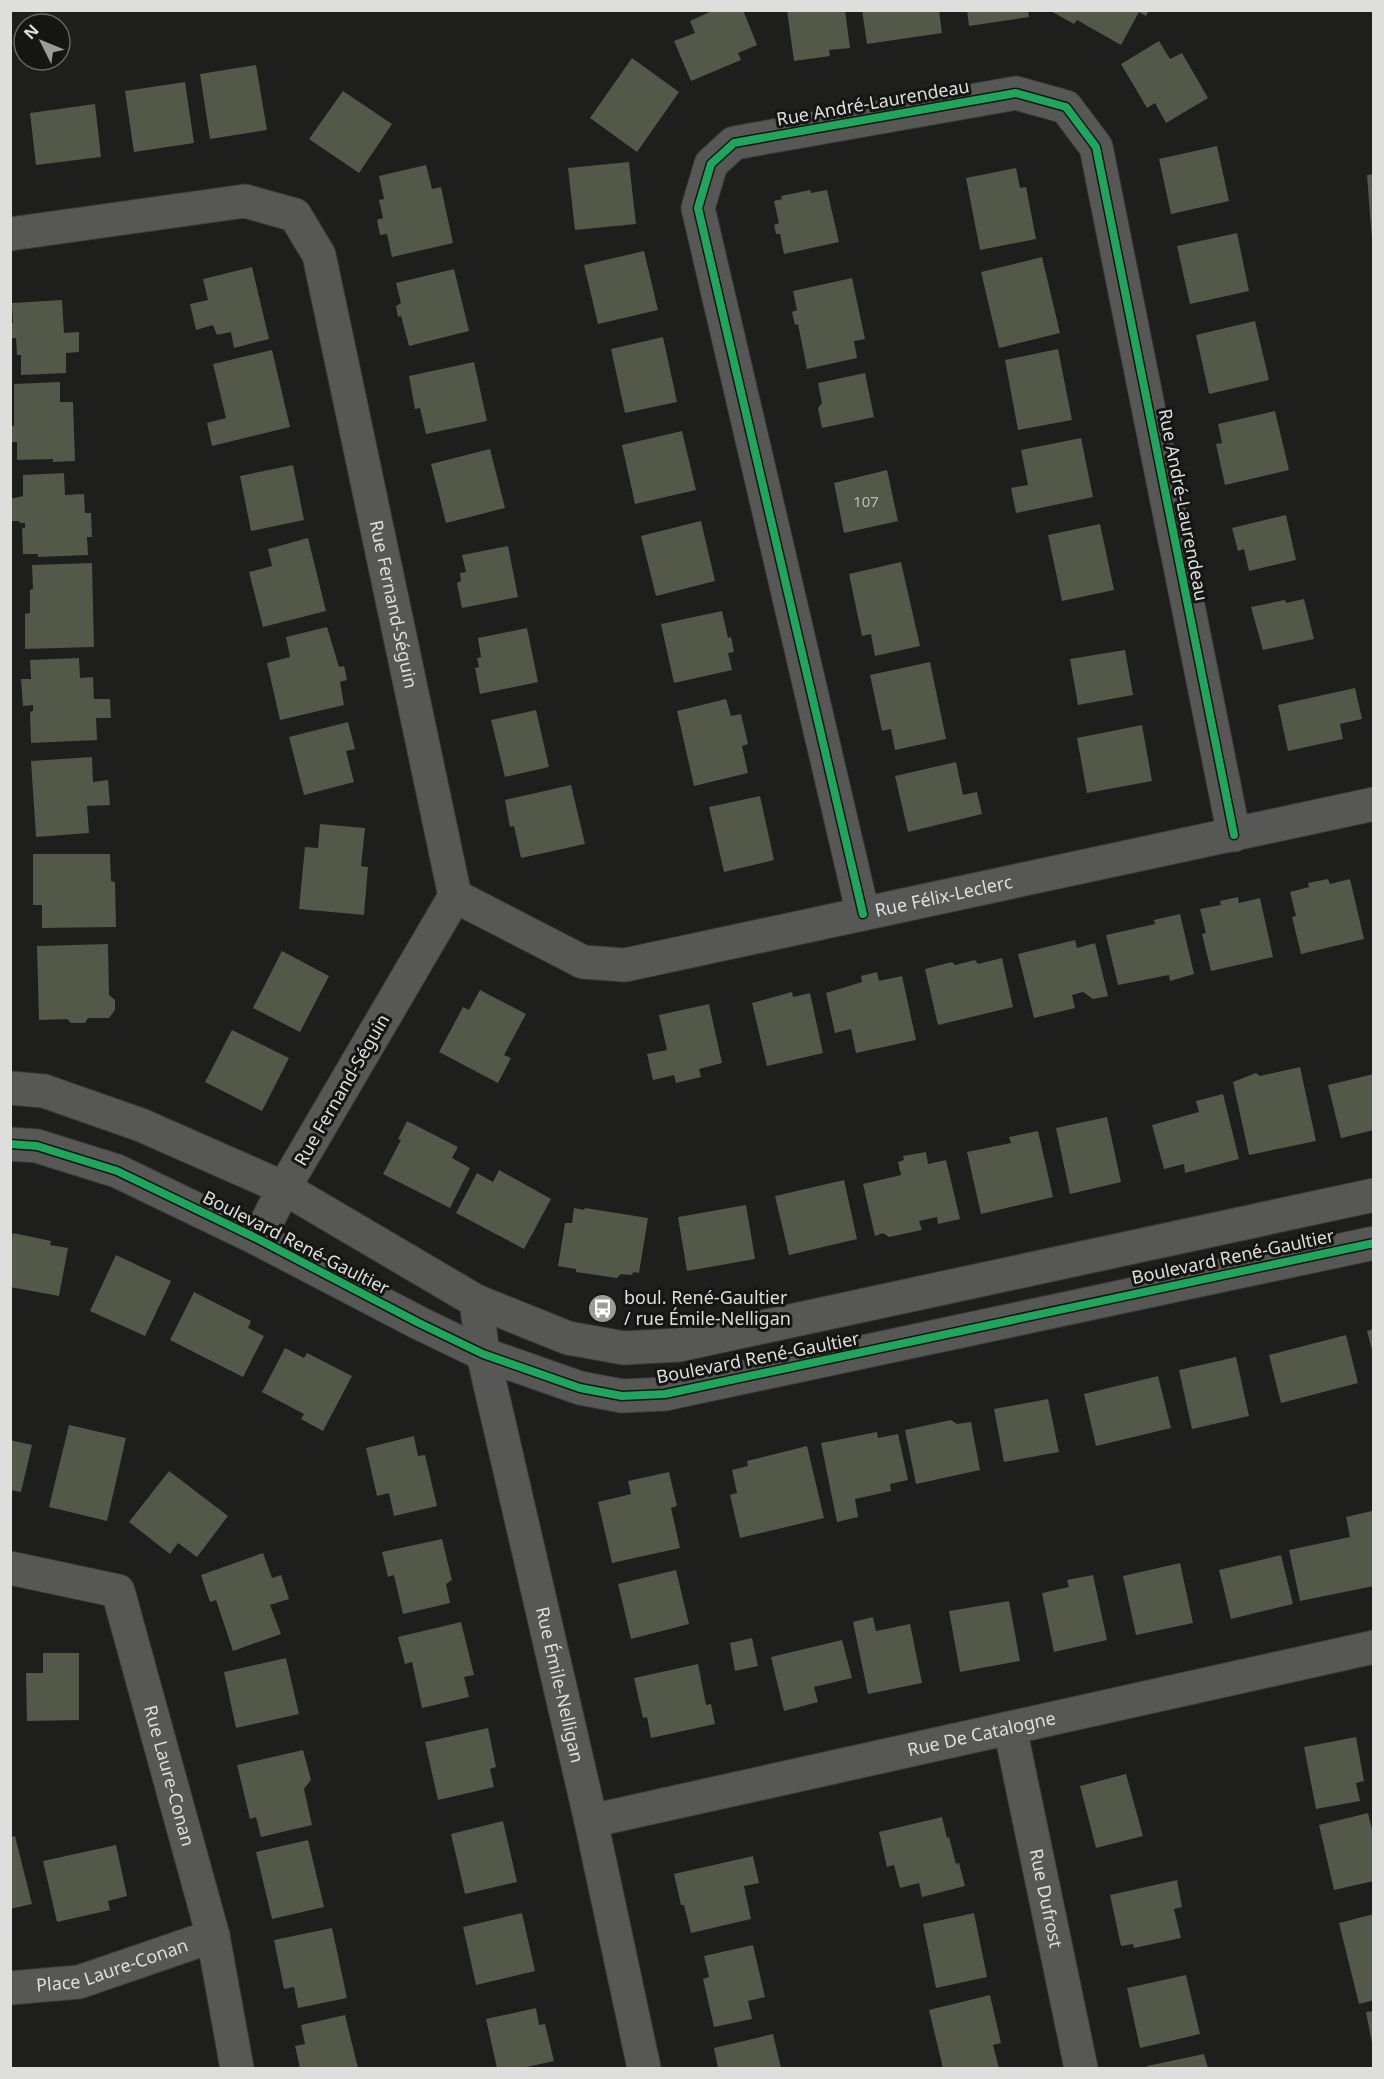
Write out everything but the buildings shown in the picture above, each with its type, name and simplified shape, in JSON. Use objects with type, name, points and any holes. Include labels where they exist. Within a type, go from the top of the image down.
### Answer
[{"type":"street","name":"Rue André-Laurendeau","points":[[862,914],[698,208],[711,164],[734,143],[1016,93],[1066,107],[1096,147],[1234,835]]},
{"type":"street","name":"Rue Fernand-Séguin","points":[[10,234],[245,201],[295,214],[319,255],[455,896],[284,1188],[258,1239]]},
{"type":"street","name":"Rue Félix-Leclerc","points":[[455,896],[583,962],[625,965],[1374,804]]},
{"type":"street","name":"Boulevard René-Gaultier","points":[[10,1088],[44,1092],[141,1125],[284,1188],[476,1301],[568,1338],[624,1348],[679,1345],[1374,1196]]},
{"type":"street","name":"Boulevard René-Gaultier","points":[[10,1144],[37,1146],[117,1171],[258,1239],[483,1354],[580,1388],[622,1396],[665,1394],[1374,1243]]},
{"type":"street","name":"Rue Émile-Nelligan","points":[[476,1301],[483,1354],[591,1821],[644,2068]]},
{"type":"street","name":"Rue Laure-Conan","points":[[10,1568],[118,1591],[213,1936],[237,2068]]},
{"type":"street","name":"Rue De Catalogne","points":[[591,1821],[1374,1647]]},
{"type":"street","name":"Rue Dufrost","points":[[1010,1728],[1081,2068]]},
{"type":"street","name":"Place Laure-Conan","points":[[10,1988],[79,1982],[213,1936]]},
{"type":"cycle path","points":[[863,914],[698,208],[711,164],[734,143],[1016,93],[1066,107],[1096,147],[1234,835]]},
{"type":"cycle path","points":[[10,1144],[37,1146],[117,1171],[258,1239],[483,1354],[580,1388],[622,1396],[665,1394],[1374,1243]]},
{"type":"place","name":"boul. René-Gaultier / rue Émile-Nelligan","points":[[603,1308]]}]
